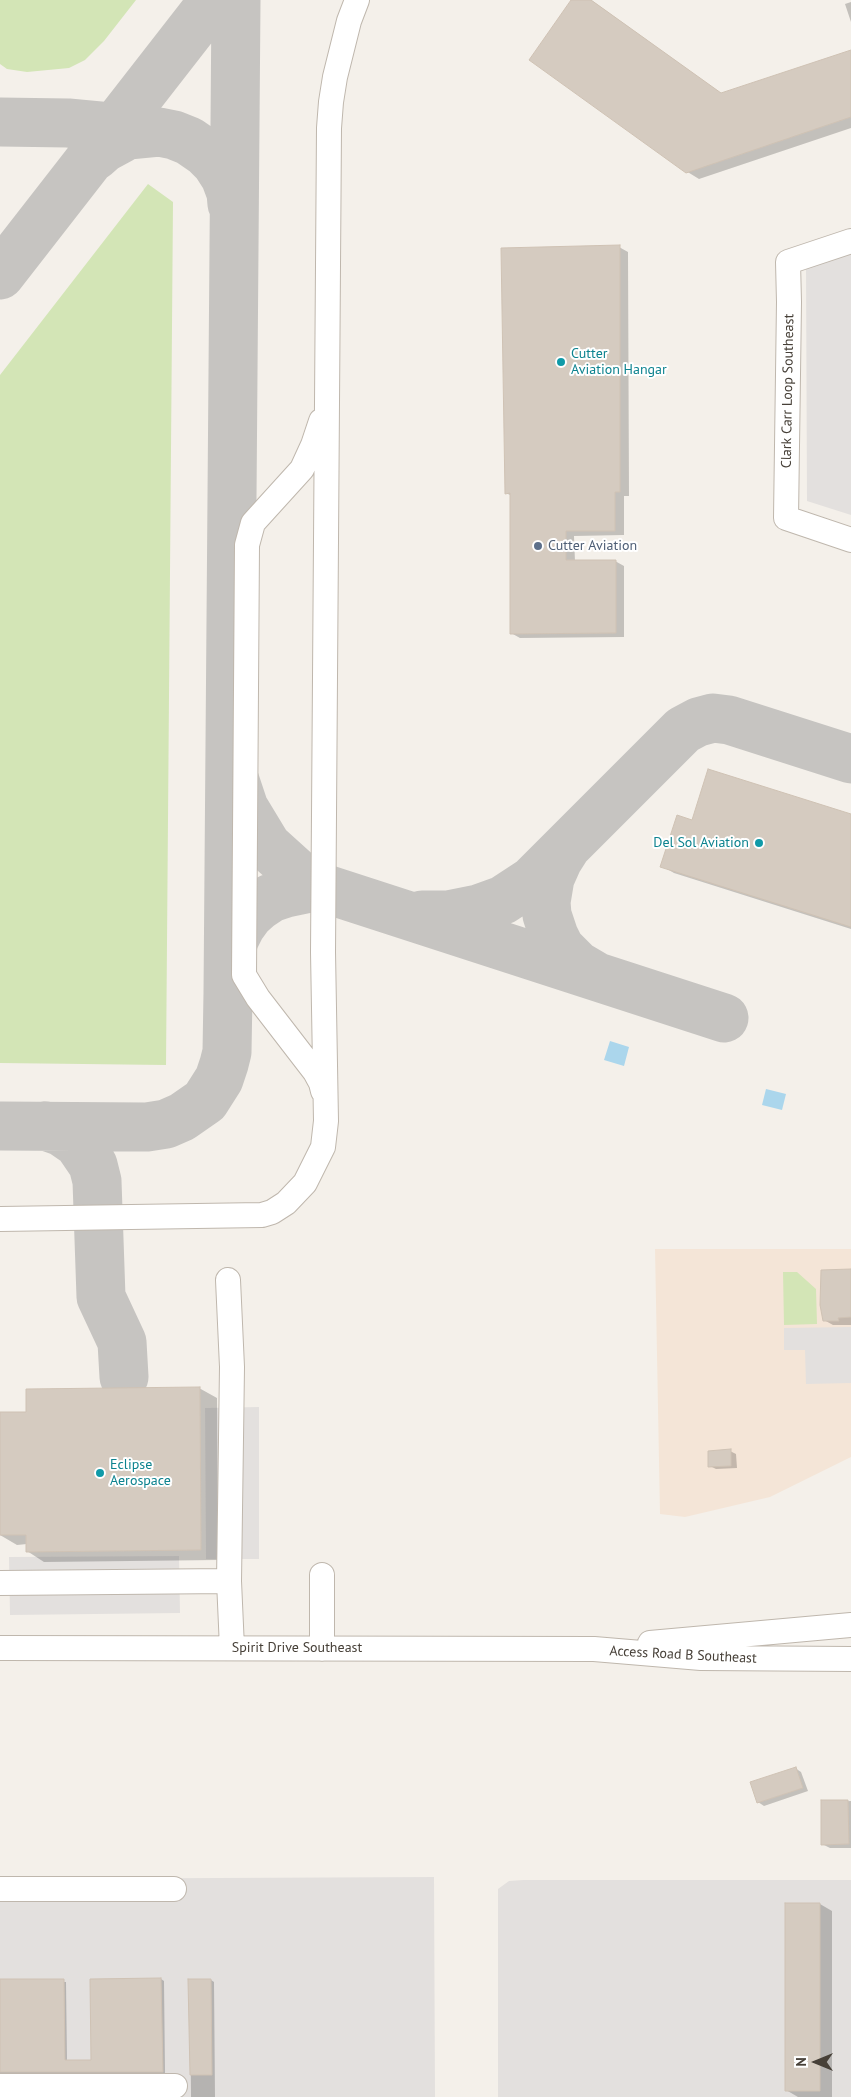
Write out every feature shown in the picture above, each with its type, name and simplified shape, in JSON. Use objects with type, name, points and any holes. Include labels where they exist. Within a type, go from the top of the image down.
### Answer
[{"type":"street","points":[[0,1219],[262,1215],[272,1212],[286,1203],[305,1183],[323,1147],[325,1132],[323,952],[331,102],[341,50],[357,0]]},
{"type":"street","name":"Clark Carr Loop Southeast","points":[[851,241],[788,262],[786,518],[851,540]]},
{"type":"street","points":[[325,1097],[322,1082],[248,983],[244,975],[244,948],[247,545],[254,524],[302,468],[313,445],[323,415],[328,376]]},
{"type":"street","points":[[228,1280],[232,1367],[229,1581],[232,1648]]},
{"type":"street","points":[[322,1576],[322,1648]]},
{"type":"street","points":[[0,1583],[229,1581]]},
{"type":"street","name":"Access Road B Southeast","points":[[594,1649],[851,1625]]},
{"type":"street","name":"Spirit Drive Southeast","points":[[0,1648],[594,1649]]},
{"type":"street","name":"Access Road B Southeast","points":[[594,1649],[701,1658],[851,1660]]},
{"type":"street","points":[[0,1889],[174,1889]]},
{"type":"street","points":[[0,2086],[175,2086]]},
{"type":"shaded area","points":[[851,252],[851,515],[807,501],[806,267]]},
{"type":"shaded area","points":[[655,1249],[851,1249],[851,1457],[770,1497],[685,1517],[660,1514]]},
{"type":"shaded area","points":[[851,1327],[851,1383],[806,1384],[805,1350],[784,1350],[784,1328]]},
{"type":"shaded area","points":[[259,1407],[259,1559],[206,1559],[205,1408]]},
{"type":"shaded area","points":[[179,1556],[180,1613],[10,1615],[9,1557]]},
{"type":"shaded area","points":[[434,1877],[435,2097],[0,2097],[0,1879]]},
{"type":"shaded area","points":[[851,1880],[851,2097],[498,2097],[498,1889],[509,1881]]},
{"type":"green space","points":[[0,0],[136,0],[104,41],[85,60],[69,68],[27,72],[7,69],[0,64]]},
{"type":"green space","points":[[148,184],[173,202],[166,1065],[0,1063],[0,375]]},
{"type":"green space","points":[[783,1272],[797,1272],[816,1289],[817,1324],[784,1325]]},
{"type":"water","points":[[610,1041],[629,1047],[624,1066],[604,1060]]},
{"type":"water","points":[[766,1089],[786,1094],[782,1110],[762,1105]]},
{"type":"building","points":[[571,0],[591,0],[721,93],[851,50],[851,117],[686,173],[529,60]]},
{"type":"building","name":"Cutter Aviation Hangar","points":[[620,245],[620,492],[615,492],[615,531],[566,531],[566,560],[616,560],[616,633],[510,634],[510,493],[505,494],[501,248]]},
{"type":"building","name":"Del Sol Aviation","points":[[708,769],[851,814],[851,927],[660,867],[677,815],[692,820]]},
{"type":"building","points":[[851,1269],[851,1317],[838,1318],[839,1321],[823,1321],[820,1305],[821,1270]]},
{"type":"building","name":"Eclipse Aerospace","points":[[200,1387],[201,1550],[26,1552],[26,1535],[0,1535],[0,1412],[26,1412],[26,1389]]},
{"type":"building","points":[[731,1449],[731,1466],[708,1467],[708,1451]]},
{"type":"building","points":[[796,1767],[803,1788],[757,1803],[750,1782]]},
{"type":"building","points":[[821,1800],[848,1800],[849,1844],[821,1845]]},
{"type":"building","points":[[785,1903],[820,1903],[820,2091],[785,2091]]},
{"type":"building","points":[[161,1978],[163,2072],[0,2072],[0,1979],[64,1979],[65,2060],[91,2060],[90,1979]]},
{"type":"building","points":[[188,1979],[211,1979],[212,2075],[190,2075]]},
{"type":"taxiway","points":[[0,275],[214,0]]},
{"type":"taxiway","points":[[0,1126],[147,1127],[166,1124],[182,1117],[205,1101],[219,1079],[227,1052],[236,0]]},
{"type":"taxiway","points":[[0,122],[68,123],[142,130]]},
{"type":"taxiway","points":[[95,156],[104,148],[128,135],[159,132],[174,135],[189,141],[205,152],[216,163],[225,177],[231,193],[232,204]]},
{"type":"taxiway","points":[[422,915],[448,915],[478,909],[503,900],[532,881],[683,730],[698,722],[713,718],[729,720],[851,759]]},
{"type":"taxiway","points":[[235,781],[244,808],[267,846],[298,874],[323,888],[724,1018]]},
{"type":"taxiway","points":[[565,849],[550,878],[546,902],[547,915],[560,948],[577,965],[594,975]]},
{"type":"taxiway","points":[[230,959],[234,940],[241,926],[259,906],[271,898],[286,893],[310,888],[323,888]]},
{"type":"taxiway","points":[[45,1126],[62,1132],[78,1143],[93,1165],[97,1181],[101,1297],[122,1342],[124,1377]]},
{"type":"place","name":"Cutter Aviation Hangar","points":[[561,362]]},
{"type":"place","name":"Cutter Aviation","points":[[538,546]]},
{"type":"place","name":"Del Sol Aviation","points":[[759,843]]},
{"type":"place","name":"Eclipse Aerospace","points":[[100,1473]]}]
